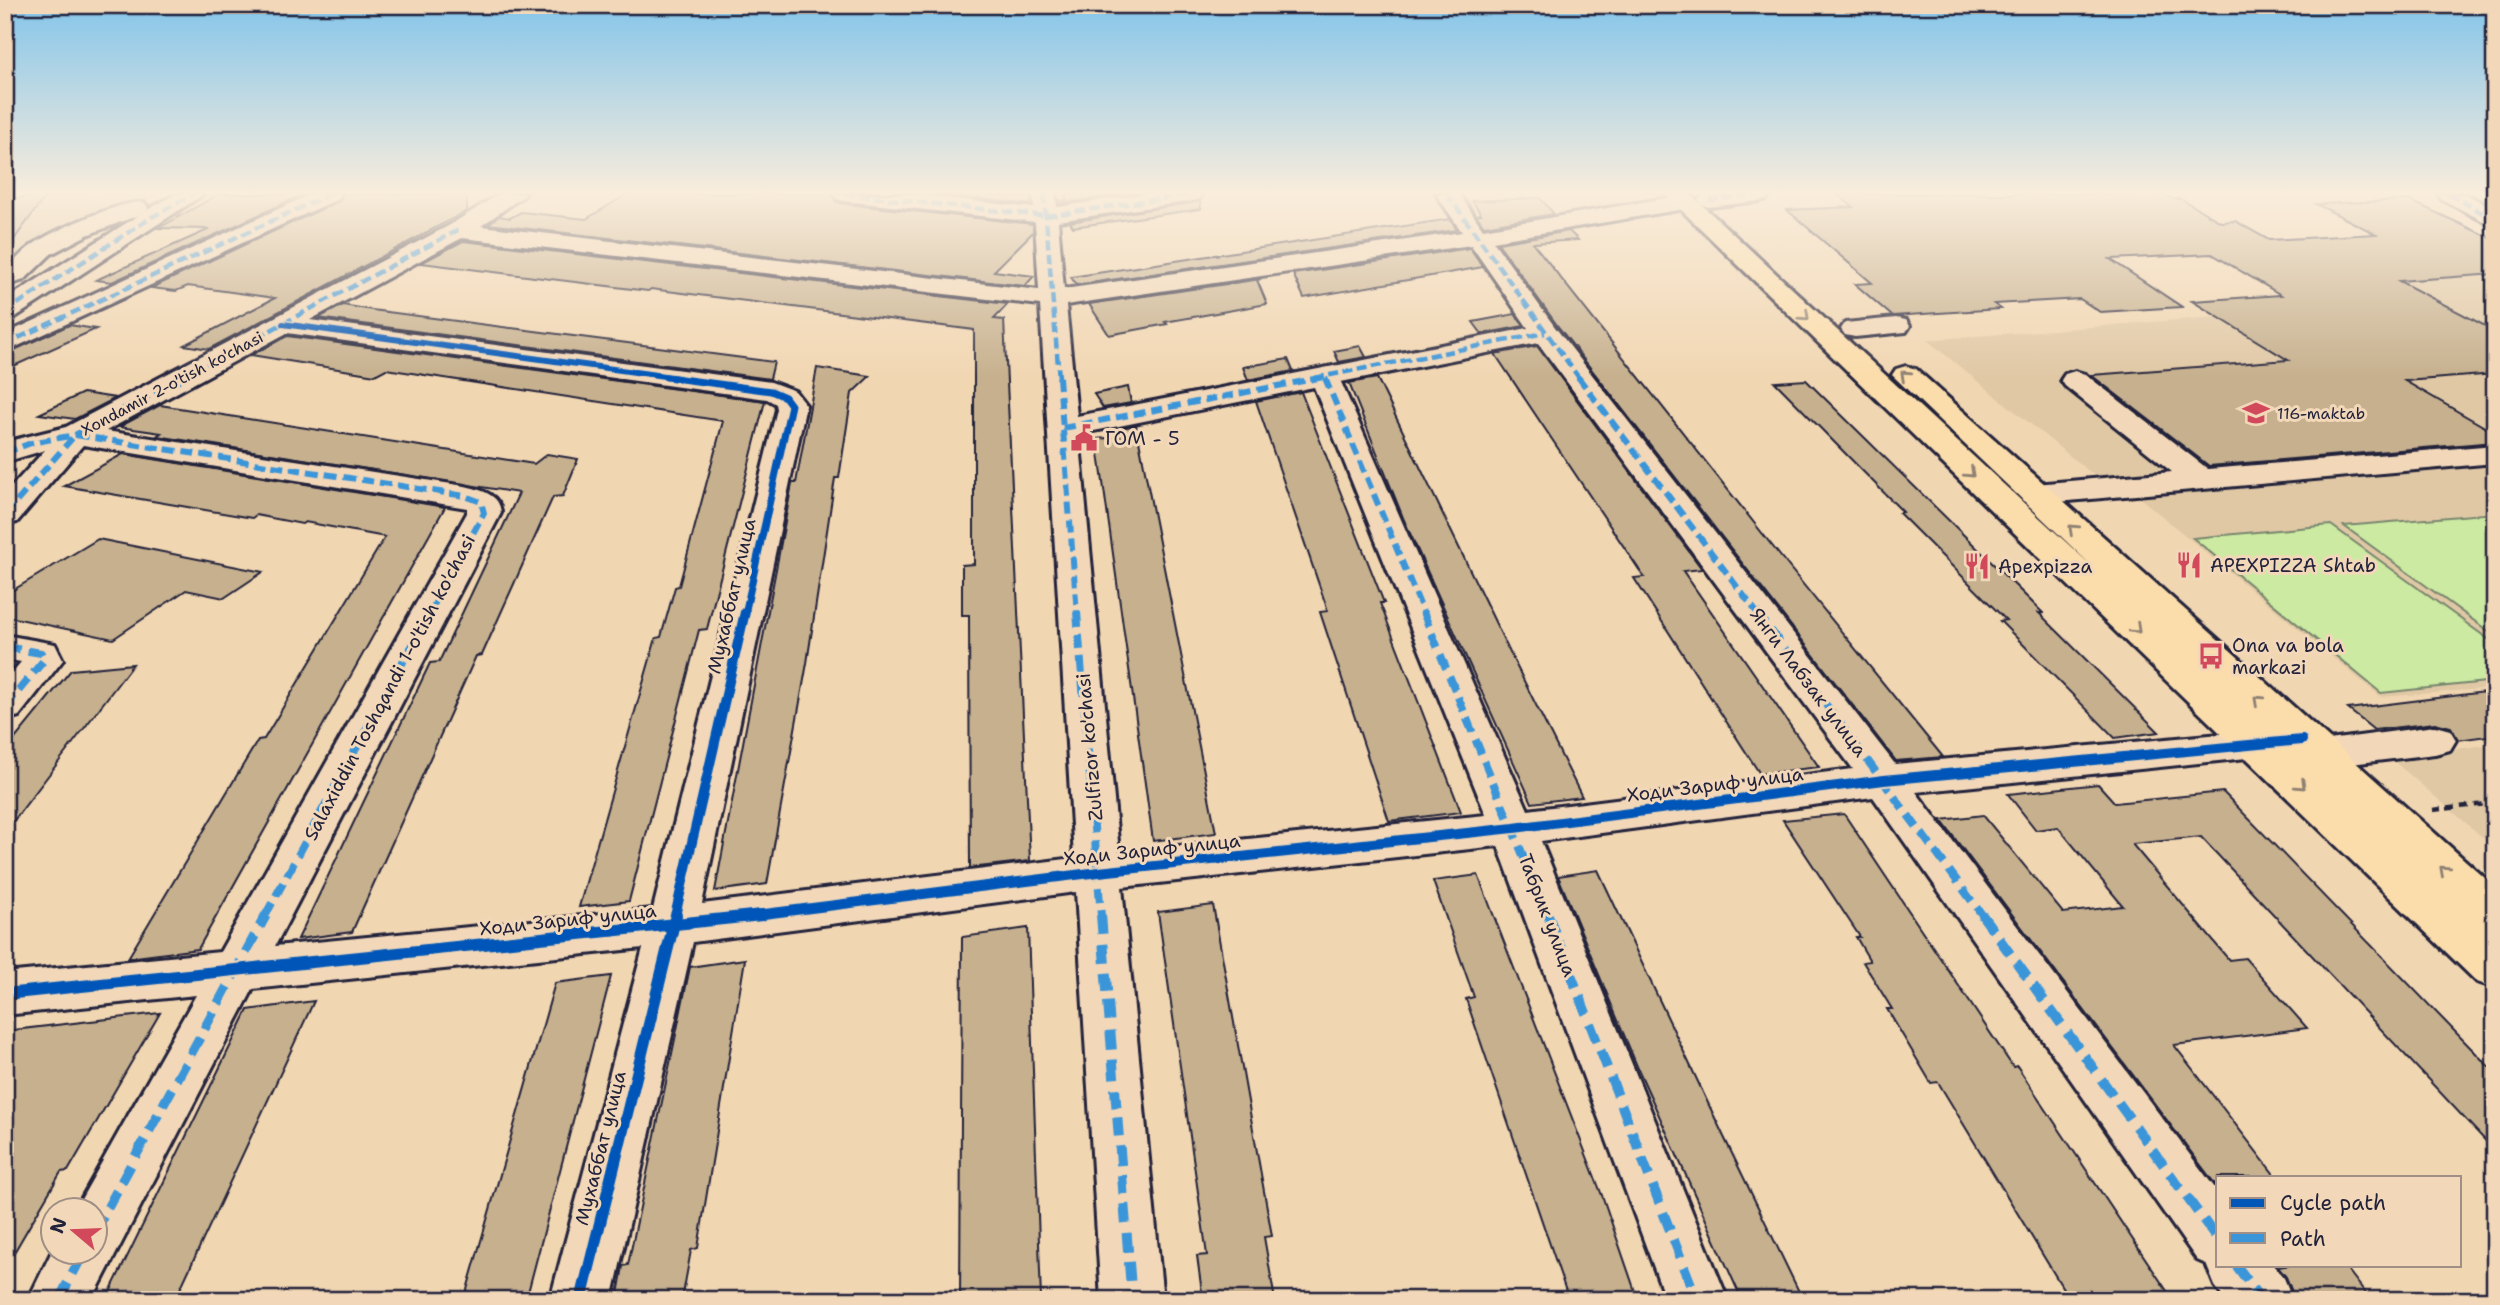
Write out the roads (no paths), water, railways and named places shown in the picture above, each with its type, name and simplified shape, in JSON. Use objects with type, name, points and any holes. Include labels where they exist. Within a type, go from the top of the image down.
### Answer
[{"type":"main road","points":[[1755,255],[2293,746],[2386,817],[2495,916]]},
{"type":"main road","points":[[1763,255],[1855,329],[2035,494],[2293,746],[2495,968]]},
{"type":"street","points":[[15,275],[36,255]]},
{"type":"street","points":[[5,312],[93,255]]},
{"type":"street","points":[[5,344],[198,255]]},
{"type":"street","name":"Xondamir 2-o'tish ko'chasi","points":[[5,453],[31,443],[75,435],[412,255]]},
{"type":"street","points":[[672,255],[1052,299],[1349,255]]},
{"type":"street","name":"Zulfizor ko'chasi","points":[[1049,255],[1132,1300]]},
{"type":"street","name":"Янги Лабзак улица","points":[[1489,255],[1545,333],[1884,780],[2216,1237]]},
{"type":"street","name":"Мухаббат улица","points":[[283,324],[771,391],[780,393],[791,403],[792,409],[673,926],[581,1300]]},
{"type":"street","points":[[1855,329],[1896,326]]},
{"type":"street","points":[[1062,428],[1325,379],[1545,333]]},
{"type":"street","name":"Табрик улица","points":[[1325,379],[1514,828],[1697,1300]]},
{"type":"street","points":[[2075,380],[2200,479]]},
{"type":"street","points":[[5,515],[75,435]]},
{"type":"street","name":"Salaxiddin Toshqandi 1-o'tish ko'chasi","points":[[75,435],[465,496],[481,502],[484,507],[484,513],[108,1207]]},
{"type":"street","points":[[2035,494],[2495,454]]},
{"type":"street","points":[[5,647],[41,653],[44,660],[5,707]]},
{"type":"street","name":"Ходи Зариф улица","points":[[5,994],[673,926],[1099,872],[1514,828],[1884,780],[2293,746],[2435,740]]},
{"type":"street","points":[[59,1300],[77,1266]]},
{"type":"street","points":[[2237,1266],[2262,1300]]},
{"type":"place","name":"116-maktab","points":[[2256,413]]},
{"type":"place","name":"ГОМ - 5","points":[[1084,438]]},
{"type":"place","name":"APEXPIZZA Shtab","points":[[2189,565]]},
{"type":"place","name":"Apexpizza","points":[[1977,566]]},
{"type":"place","name":"Ona va bola markazi","points":[[2211,656]]}]
